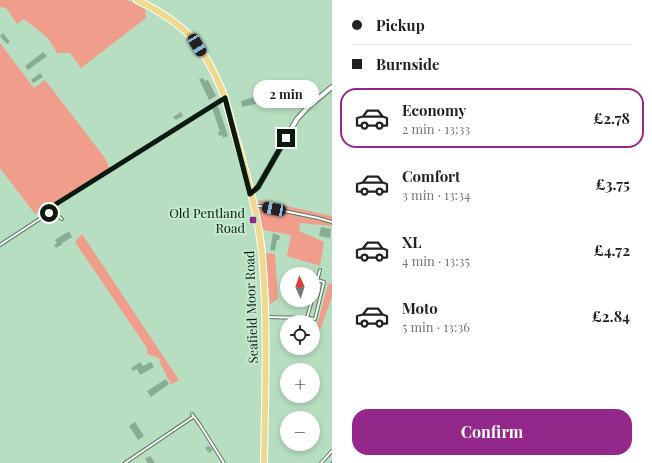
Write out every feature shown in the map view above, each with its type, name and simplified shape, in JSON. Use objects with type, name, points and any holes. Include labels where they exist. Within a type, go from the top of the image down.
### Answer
[{"type":"main road","name":"Seafield Moor Road","points":[[138,0],[161,13],[184,30],[197,45],[218,81],[225,98],[253,206],[262,253],[264,317],[264,463]]},
{"type":"street","points":[[250,194],[258,187],[297,119],[308,107],[332,87]]},
{"type":"lane","points":[[0,245],[49,213],[56,204],[82,187],[225,98]]},
{"type":"lane","points":[[253,206],[311,216],[332,222]]},
{"type":"lane","points":[[52,208],[62,219]]},
{"type":"lane","points":[[320,281],[324,282],[320,298]]},
{"type":"lane","points":[[264,317],[280,317]]},
{"type":"lane","points":[[125,463],[192,416],[200,425],[224,463]]},
{"type":"lane","points":[[321,463],[332,451]]},
{"type":"shaded area","points":[[0,0],[127,0],[145,9],[146,18],[81,68],[70,53],[57,53],[48,38],[24,19],[17,24],[6,8],[0,7]]},
{"type":"shaded area","points":[[0,43],[34,88],[45,80],[105,158],[109,168],[35,214],[0,168]]},
{"type":"shaded area","points":[[259,200],[332,216],[332,226],[300,223],[299,231],[324,242],[320,266],[287,256],[291,235],[263,230],[258,210]]},
{"type":"shaded area","points":[[82,234],[179,380],[171,384],[159,358],[147,354],[147,348],[75,242]]},
{"type":"shaded area","points":[[265,253],[275,254],[278,299],[270,304]]},
{"type":"shaded area","points":[[332,283],[332,296],[320,330],[320,315],[328,285]]},
{"type":"building","points":[[3,33],[10,42],[7,44],[0,36]]},
{"type":"building","points":[[43,52],[47,56],[28,70],[25,66]]},
{"type":"building","points":[[40,73],[43,77],[33,83],[31,80]]},
{"type":"building","points":[[203,78],[205,81],[208,80],[216,96],[209,100],[199,79]]},
{"type":"building","points":[[254,97],[256,104],[242,107],[241,101]]},
{"type":"building","points":[[218,106],[228,136],[223,138],[222,135],[219,136],[218,132],[220,132],[212,108]]},
{"type":"building","points":[[181,112],[183,116],[176,120],[173,117]]},
{"type":"building","points":[[52,213],[56,218],[51,221],[48,216]]},
{"type":"building","points":[[321,227],[331,229],[330,238],[319,236]]},
{"type":"building","points":[[69,231],[72,237],[56,248],[54,245],[57,243],[55,240]]},
{"type":"building","points":[[273,233],[280,236],[279,240],[277,240],[275,251],[270,250]]},
{"type":"building","points":[[140,362],[143,366],[151,362],[154,367],[140,375],[137,369],[133,371],[131,368]]},
{"type":"building","points":[[166,379],[169,384],[151,397],[147,391]]},
{"type":"building","points":[[135,422],[144,436],[138,440],[129,426]]},
{"type":"building","points":[[210,446],[213,450],[209,453],[205,448]]},
{"type":"building","points":[[150,456],[155,463],[148,463],[145,459]]},
{"type":"place","name":"Old Pentland Road","points":[[253,220]]},
{"type":"route","points":[[49,213],[56,204],[225,98],[250,194],[258,187],[286,138]]}]
